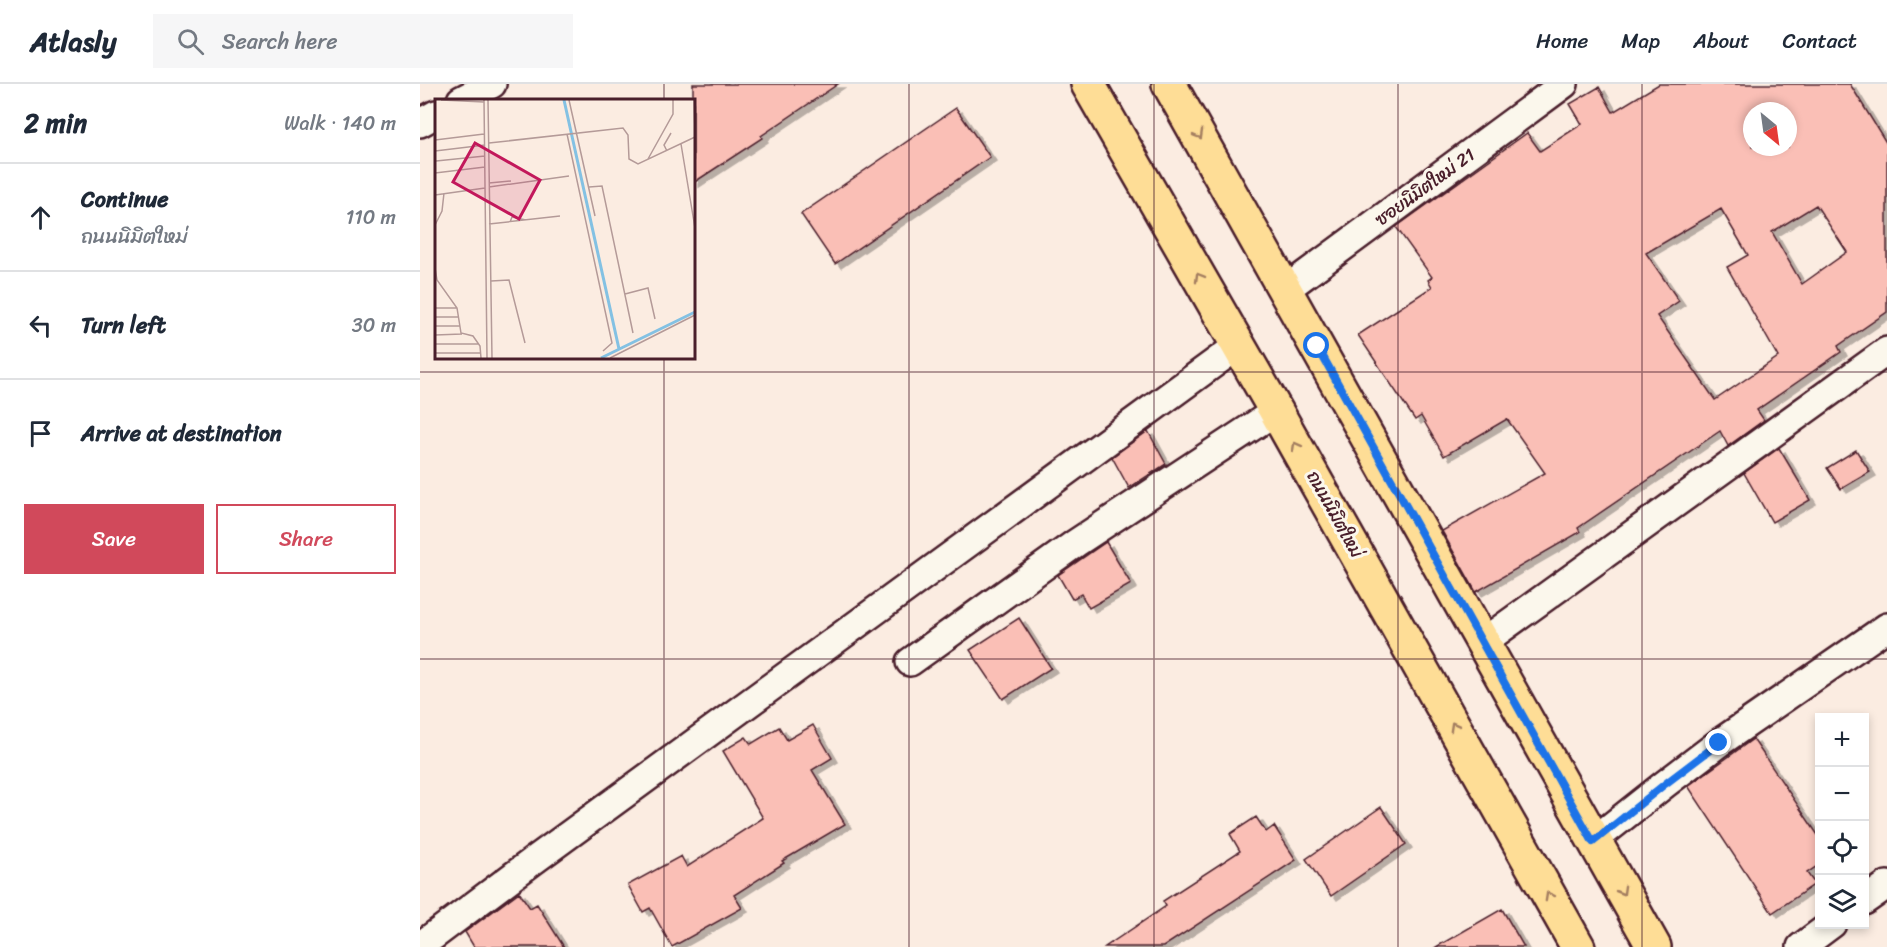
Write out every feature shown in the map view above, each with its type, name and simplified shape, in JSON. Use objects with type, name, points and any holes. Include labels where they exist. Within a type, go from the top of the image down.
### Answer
[{"type":"main road","name":"ถนนนิมิตใหม่","points":[[1088,84],[1239,345],[1578,947]]},
{"type":"main road","points":[[1169,84],[1654,947]]},
{"type":"street","points":[[463,99],[492,84]]},
{"type":"street","name":"ซอยนิมิตใหม่ 21","points":[[1286,289],[1564,84]]},
{"type":"street","points":[[420,123],[435,115]]},
{"type":"street","points":[[420,946],[1239,345]]},
{"type":"street","points":[[1483,642],[1887,351]]},
{"type":"street","points":[[910,662],[1076,543],[1276,411]]},
{"type":"street","points":[[1593,842],[1719,743],[1887,627]]},
{"type":"street","points":[[1869,898],[1887,885]]},
{"type":"street","points":[[1801,947],[1825,929]]},
{"type":"building","points":[[693,84],[838,84],[694,182]]},
{"type":"building","points":[[1659,84],[1850,84],[1887,144],[1887,312],[1838,346],[1841,352],[1757,410],[1764,420],[1728,446],[1720,431],[1578,528],[1580,532],[1476,592],[1442,531],[1545,473],[1507,419],[1444,456],[1421,416],[1415,420],[1358,335],[1432,287],[1428,280],[1432,277],[1396,227],[1527,133],[1540,151],[1582,124],[1570,104],[1599,87],[1613,112]],"holes":[[[1816,205],[1847,252],[1802,284],[1772,232]],[[1721,209],[1748,255],[1727,267],[1778,357],[1715,400],[1657,316],[1679,301],[1646,253]]]},
{"type":"building","points":[[956,108],[990,157],[835,264],[801,214]]},
{"type":"building","points":[[1148,431],[1166,464],[1129,488],[1112,457]]},
{"type":"building","points":[[1779,448],[1810,500],[1772,522],[1744,473]]},
{"type":"building","points":[[1856,450],[1870,472],[1841,489],[1827,468]]},
{"type":"building","points":[[1106,542],[1131,584],[1089,608],[1081,594],[1072,599],[1058,575]]},
{"type":"building","points":[[1019,618],[1051,668],[1003,699],[970,650]]},
{"type":"building","points":[[813,725],[832,758],[812,770],[845,824],[782,861],[784,863],[734,895],[742,908],[672,947],[650,908],[643,912],[628,885],[681,856],[687,867],[763,818],[723,751],[746,737],[751,744],[779,727],[787,740]]},
{"type":"building","points":[[1753,739],[1815,831],[1815,867],[1807,873],[1815,884],[1772,913],[1688,786]]},
{"type":"building","points":[[1381,807],[1406,844],[1331,896],[1306,859]]},
{"type":"building","points":[[1256,817],[1266,832],[1274,826],[1296,860],[1163,947],[1105,947],[1166,906],[1163,901],[1240,851],[1230,834]]},
{"type":"building","points":[[519,892],[530,908],[537,904],[564,947],[474,947],[465,932]]},
{"type":"building","points":[[1502,909],[1524,947],[1436,947]]},
{"type":"route","points":[[1317,346],[1593,842],[1719,743]]}]
